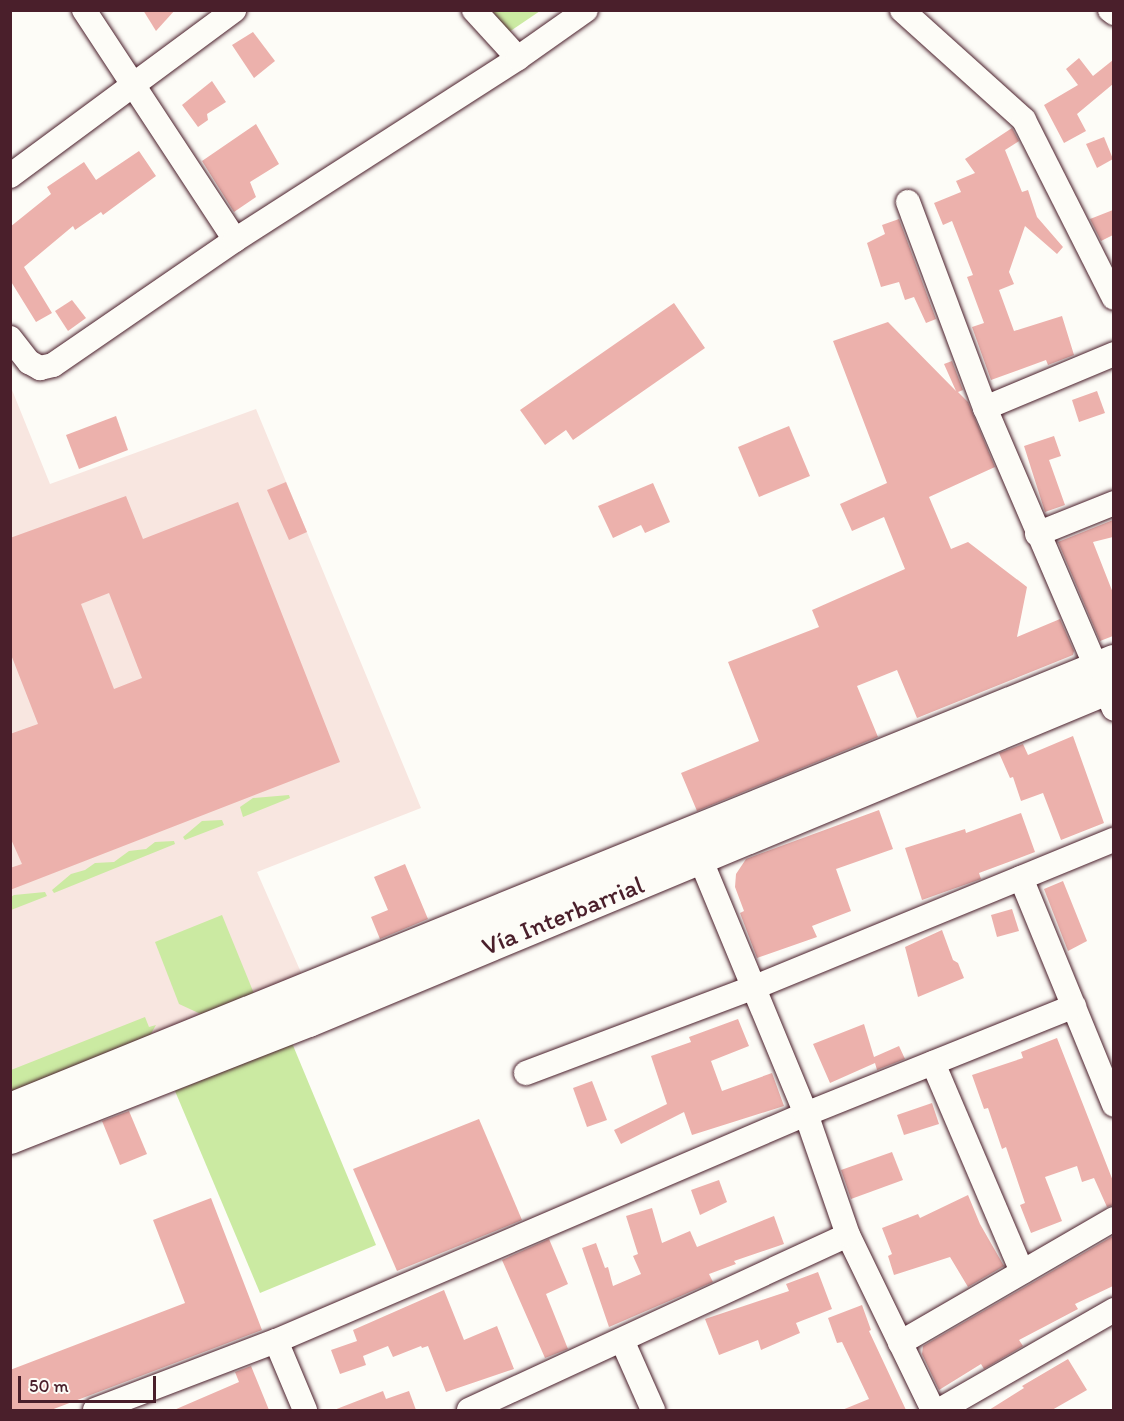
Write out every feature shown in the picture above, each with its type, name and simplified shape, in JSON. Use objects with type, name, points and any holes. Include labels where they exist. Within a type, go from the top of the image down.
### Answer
[{"type":"main road","name":"Vía Interbarrial","points":[[10,1138],[187,1053],[911,757],[1108,683]]},
{"type":"main road","name":"Vía Interbarrial","points":[[10,1109],[187,1053]]},
{"type":"street","points":[[84,10],[235,240]]},
{"type":"street","points":[[10,176],[234,10]]},
{"type":"street","points":[[474,10],[518,58]]},
{"type":"street","points":[[10,338],[29,362],[40,368],[53,365],[235,240],[518,58],[586,10]]},
{"type":"street","points":[[902,10],[1024,120],[1113,298]]},
{"type":"street","points":[[908,202],[985,408],[1037,534],[1108,683]]},
{"type":"street","points":[[985,408],[1113,354]]},
{"type":"street","points":[[1037,534],[1113,503]]},
{"type":"street","points":[[526,1073],[755,987],[1113,840]]},
{"type":"street","points":[[695,846],[806,1114],[848,1235],[933,1410]]},
{"type":"street","points":[[1021,878],[1113,1105]]},
{"type":"street","points":[[95,1410],[276,1341],[806,1114],[1074,1006]]},
{"type":"street","points":[[933,1063],[1022,1272]]},
{"type":"street","points":[[900,1343],[1113,1219]]},
{"type":"street","points":[[469,1410],[848,1235]]},
{"type":"street","points":[[940,1410],[1113,1310]]},
{"type":"street","points":[[622,1340],[653,1410]]},
{"type":"street","points":[[276,1341],[305,1410]]},
{"type":"shaded area","points":[[10,385],[50,484],[256,409],[421,808],[257,872],[303,977],[10,1093]]},
{"type":"green space","points":[[492,11],[540,11],[509,32]]},
{"type":"green space","points":[[289,795],[290,798],[243,817],[240,807],[253,798]]},
{"type":"green space","points":[[222,820],[224,825],[185,840],[183,837],[202,821]]},
{"type":"green space","points":[[174,841],[175,844],[54,893],[52,890],[71,874],[85,870],[95,863],[114,862],[129,851],[146,849],[155,842]]},
{"type":"green space","points":[[45,892],[47,896],[11,910],[11,897],[14,895]]},
{"type":"green space","points":[[222,915],[255,996],[205,1016],[179,1004],[155,942]]},
{"type":"green space","points":[[145,1017],[149,1027],[156,1025],[148,1039],[11,1093],[11,1070]]},
{"type":"green space","points":[[292,1043],[376,1245],[260,1293],[175,1091]]},
{"type":"building","points":[[143,10],[175,10],[156,31]]},
{"type":"building","points":[[253,32],[275,61],[254,78],[232,45]]},
{"type":"building","points":[[1079,58],[1093,76],[1113,60],[1113,84],[1077,114],[1086,131],[1064,143],[1044,105],[1078,85],[1066,69]]},
{"type":"building","points":[[212,81],[226,102],[207,114],[208,120],[198,127],[182,105]]},
{"type":"building","points":[[256,124],[279,164],[250,182],[256,197],[234,212],[202,161]]},
{"type":"building","points":[[1012,128],[1019,141],[1005,150],[1022,192],[1028,190],[1037,217],[1063,247],[1057,254],[1025,226],[1009,272],[1014,284],[999,290],[1014,331],[1062,316],[1074,355],[1048,365],[1046,360],[991,380],[972,327],[984,323],[967,277],[973,275],[952,221],[943,225],[934,203],[961,192],[956,181],[975,173],[965,159]]},
{"type":"building","points":[[1104,137],[1113,159],[1097,168],[1086,144]]},
{"type":"building","points":[[139,151],[156,176],[103,215],[101,212],[75,230],[73,226],[24,267],[52,313],[36,322],[10,280],[10,227],[51,194],[47,187],[84,162],[96,180]]},
{"type":"building","points":[[1113,210],[1113,235],[1101,241],[1090,219]]},
{"type":"building","points":[[899,219],[936,319],[926,323],[914,297],[905,300],[899,282],[881,287],[867,243],[885,234],[882,225]]},
{"type":"building","points":[[72,300],[86,318],[68,331],[55,311]]},
{"type":"building","points":[[674,303],[705,348],[573,440],[566,430],[545,445],[520,410]]},
{"type":"building","points":[[888,322],[956,391],[944,364],[952,361],[963,390],[958,392],[968,402],[995,467],[929,497],[951,549],[968,542],[1027,587],[1017,637],[1060,619],[1074,651],[1073,655],[917,718],[897,670],[857,686],[878,737],[697,811],[681,773],[759,741],[728,662],[819,627],[812,610],[905,569],[884,517],[852,531],[840,504],[887,483],[833,341]]},
{"type":"building","points":[[1097,391],[1105,413],[1079,422],[1072,400]]},
{"type":"building","points":[[116,416],[128,450],[79,469],[66,435]]},
{"type":"building","points":[[789,426],[810,476],[759,497],[738,447]]},
{"type":"building","points":[[1054,436],[1061,456],[1049,460],[1065,505],[1045,512],[1024,446]]},
{"type":"building","points":[[286,482],[307,532],[289,540],[267,490]]},
{"type":"building","points":[[653,483],[670,522],[645,533],[641,525],[613,538],[598,506]]},
{"type":"building","points":[[126,496],[143,539],[238,502],[340,762],[10,890],[10,868],[22,864],[10,837],[10,734],[38,724],[10,652],[10,538]],"holes":[[[109,593],[142,678],[114,689],[81,604]]]},
{"type":"building","points":[[1113,520],[1113,537],[1093,542],[1113,593],[1113,636],[1100,641],[1058,542]]},
{"type":"building","points":[[1073,736],[1104,823],[1061,840],[1043,793],[1021,801],[1013,777],[1010,778],[999,753],[1023,744],[1028,755]]},
{"type":"building","points":[[879,810],[893,849],[836,869],[851,911],[812,926],[817,937],[757,958],[740,913],[744,911],[735,887],[736,874],[746,859]]},
{"type":"building","points":[[1021,813],[1035,852],[979,873],[981,879],[922,900],[905,848],[965,829],[966,833]]},
{"type":"building","points":[[405,864],[428,919],[380,939],[371,917],[388,910],[374,877]]},
{"type":"building","points":[[1063,881],[1087,941],[1068,951],[1044,889]]},
{"type":"building","points":[[1012,909],[1019,931],[997,937],[991,915]]},
{"type":"building","points":[[942,930],[953,960],[958,963],[964,978],[918,997],[905,947]]},
{"type":"building","points":[[738,1019],[749,1046],[711,1061],[722,1091],[772,1073],[784,1106],[692,1135],[684,1112],[621,1144],[614,1130],[667,1104],[651,1056],[691,1042],[689,1037]]},
{"type":"building","points":[[864,1024],[874,1057],[899,1046],[905,1059],[877,1070],[875,1063],[830,1083],[813,1044]]},
{"type":"building","points":[[1057,1038],[1113,1181],[1113,1205],[1107,1207],[1094,1178],[1082,1182],[1077,1166],[1045,1177],[1062,1221],[1031,1233],[1020,1205],[1025,1203],[1006,1147],[1002,1149],[988,1108],[984,1109],[972,1075],[1023,1058],[1021,1052]]},
{"type":"building","points":[[592,1081],[607,1120],[587,1127],[573,1088]]},
{"type":"building","points":[[932,1103],[939,1124],[904,1135],[897,1115]]},
{"type":"building","points":[[129,1111],[147,1154],[120,1165],[102,1121]]},
{"type":"building","points":[[479,1119],[522,1220],[397,1271],[353,1169]]},
{"type":"building","points":[[892,1152],[903,1180],[851,1199],[841,1170]]},
{"type":"building","points":[[719,1180],[727,1202],[700,1215],[691,1190]]},
{"type":"building","points":[[968,1195],[980,1224],[1004,1266],[968,1287],[950,1257],[894,1275],[888,1256],[892,1254],[882,1228],[918,1214],[920,1218]]},
{"type":"building","points":[[211,1198],[262,1330],[51,1410],[10,1410],[10,1370],[185,1303],[153,1220]]},
{"type":"building","points":[[652,1208],[662,1243],[690,1231],[697,1247],[774,1216],[784,1244],[734,1261],[736,1264],[709,1274],[713,1282],[609,1327],[582,1248],[596,1243],[605,1268],[608,1267],[613,1286],[641,1274],[633,1256],[638,1254],[626,1216]]},
{"type":"building","points":[[1113,1236],[1113,1286],[1075,1304],[1078,1309],[1019,1340],[1023,1346],[984,1369],[981,1364],[939,1390],[922,1354],[923,1346]]},
{"type":"building","points":[[549,1239],[568,1284],[546,1294],[568,1349],[545,1358],[502,1260]]},
{"type":"building","points":[[818,1272],[832,1309],[796,1323],[800,1333],[761,1350],[758,1340],[719,1355],[705,1319],[789,1291],[786,1284]]},
{"type":"building","points":[[444,1290],[464,1340],[497,1326],[514,1369],[446,1392],[428,1346],[422,1348],[421,1346],[393,1357],[388,1346],[363,1356],[366,1365],[340,1374],[331,1350],[357,1341],[353,1330]]},
{"type":"building","points":[[862,1305],[871,1330],[869,1331],[906,1410],[842,1410],[869,1399],[842,1342],[837,1343],[828,1318]]},
{"type":"building","points":[[1068,1359],[1087,1390],[1052,1410],[989,1410],[1024,1388],[1022,1386]]},
{"type":"building","points":[[251,1366],[269,1410],[174,1410],[239,1382],[235,1372]]},
{"type":"building","points":[[383,1391],[386,1399],[409,1391],[416,1410],[334,1410]]}]
